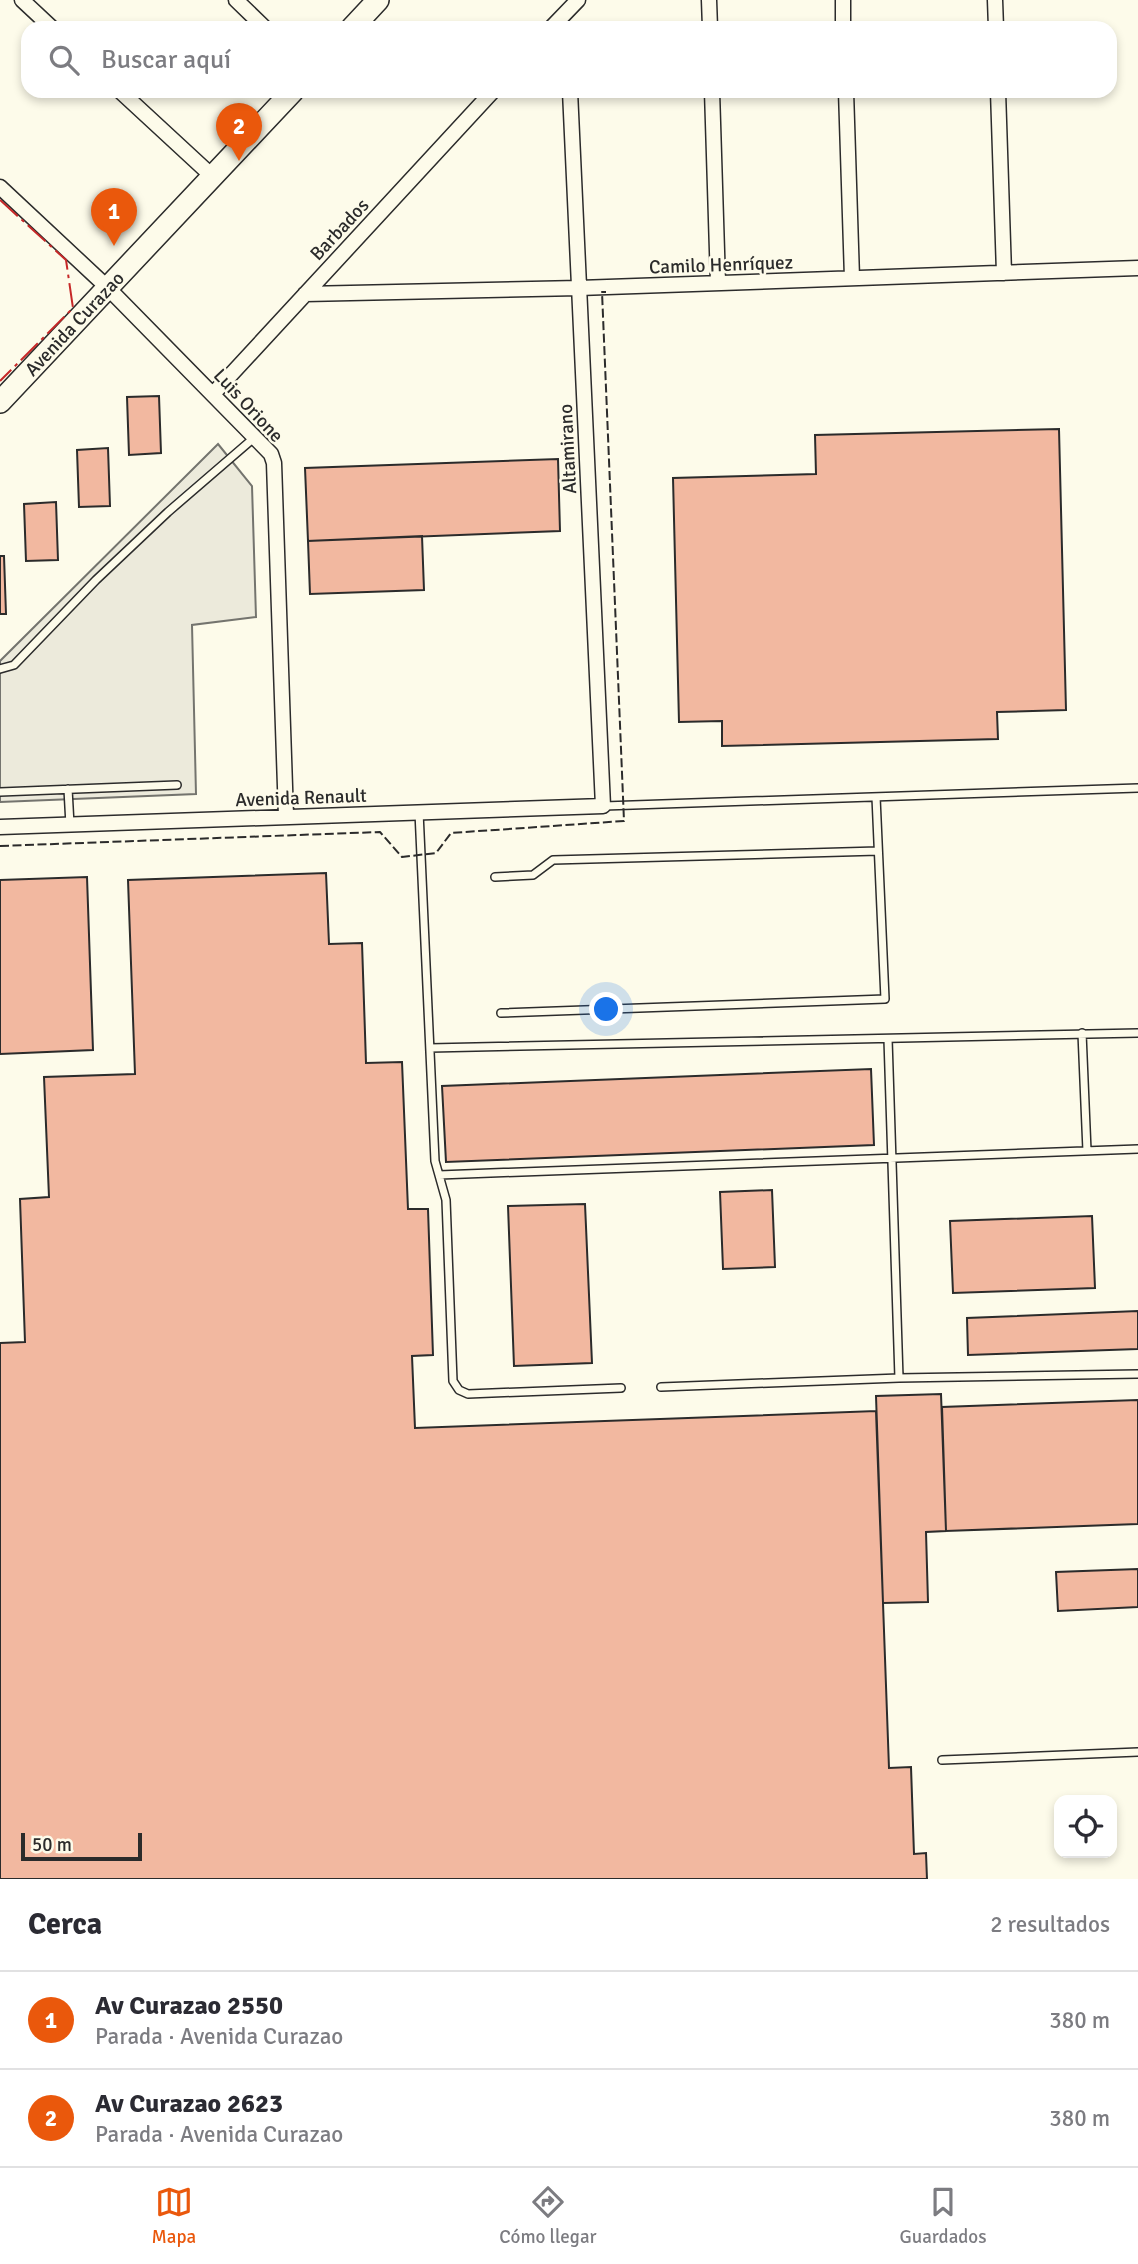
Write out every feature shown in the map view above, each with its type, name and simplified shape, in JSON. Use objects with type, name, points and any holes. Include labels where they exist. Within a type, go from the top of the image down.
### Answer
[{"type":"street","points":[[22,0],[44,21]]},
{"type":"street","points":[[236,0],[258,21]]},
{"type":"street","points":[[358,21],[378,0]]},
{"type":"street","points":[[558,21],[578,0]]},
{"type":"street","points":[[709,0],[710,21]]},
{"type":"street","points":[[842,0],[844,21]]},
{"type":"street","points":[[995,0],[996,21]]},
{"type":"street","points":[[567,11],[568,21]]},
{"type":"street","points":[[128,98],[212,176]]},
{"type":"street","name":"Avenida Curazao","points":[[0,402],[286,98]]},
{"type":"street","name":"Barbados","points":[[213,394],[487,98]]},
{"type":"street","name":"Altamirano","points":[[570,98],[603,806]]},
{"type":"street","points":[[712,98],[718,283]]},
{"type":"street","points":[[845,98],[852,278]]},
{"type":"street","points":[[998,98],[1004,273]]},
{"type":"street","name":"Luis Orione","points":[[0,187],[108,288],[271,454],[274,463],[286,816]]},
{"type":"street","name":"Camilo Henríquez","points":[[305,294],[579,288],[1138,268]]},
{"type":"street","name":"Avenida Renault","points":[[0,827],[603,806]]},
{"type":"lane","points":[[0,669],[14,665],[96,580],[168,512],[255,437]]},
{"type":"lane","points":[[0,792],[177,785]]},
{"type":"lane","points":[[603,806],[1138,788]]},
{"type":"lane","points":[[68,789],[70,825]]},
{"type":"lane","points":[[501,1013],[885,999],[876,796]]},
{"type":"lane","points":[[419,812],[435,1161],[446,1200],[453,1381],[459,1390],[468,1394],[621,1388]]},
{"type":"lane","points":[[495,877],[533,875],[553,860],[878,851]]},
{"type":"lane","points":[[1082,1033],[1087,1151]]},
{"type":"lane","points":[[430,1048],[1138,1033]]},
{"type":"lane","points":[[888,1039],[899,1378]]},
{"type":"lane","points":[[439,1175],[1138,1149]]},
{"type":"lane","points":[[661,1387],[899,1378],[1138,1374]]},
{"type":"lane","points":[[942,1759],[1138,1752]]},
{"type":"shaded area","points":[[218,444],[252,486],[256,617],[192,625],[196,794],[0,802],[0,661]]},
{"type":"building","points":[[159,396],[161,453],[129,455],[127,397]]},
{"type":"building","points":[[1059,429],[1066,710],[997,712],[998,739],[722,746],[722,721],[679,722],[673,478],[816,474],[815,435]]},
{"type":"building","points":[[108,448],[110,506],[79,507],[77,450]]},
{"type":"building","points":[[558,459],[560,531],[308,541],[305,468]]},
{"type":"building","points":[[56,502],[58,560],[26,561],[24,504]]},
{"type":"building","points":[[422,536],[424,590],[310,594],[308,541]]},
{"type":"building","points":[[0,556],[4,556],[6,614],[0,614]]},
{"type":"building","points":[[326,873],[329,944],[362,943],[366,1063],[402,1062],[408,1209],[428,1209],[433,1355],[412,1356],[415,1428],[876,1411],[889,1768],[911,1767],[914,1854],[926,1853],[927,1879],[0,1879],[0,1343],[25,1342],[20,1199],[49,1197],[44,1077],[135,1074],[128,880]]},
{"type":"building","points":[[87,877],[93,1050],[0,1054],[0,880]]},
{"type":"building","points":[[871,1069],[874,1145],[446,1162],[442,1086]]},
{"type":"building","points":[[772,1190],[775,1267],[723,1269],[720,1192]]},
{"type":"building","points":[[585,1204],[592,1363],[514,1366],[508,1206]]},
{"type":"building","points":[[1092,1216],[1095,1288],[953,1293],[950,1221]]},
{"type":"building","points":[[1138,1311],[1138,1349],[968,1355],[967,1318]]},
{"type":"building","points":[[941,1394],[946,1531],[926,1532],[928,1602],[883,1603],[876,1396]]},
{"type":"building","points":[[1138,1400],[1138,1524],[946,1531],[942,1407]]},
{"type":"building","points":[[1138,1569],[1138,1607],[1058,1611],[1056,1572]]},
{"type":"fence","points":[[0,846],[380,832],[402,857],[436,853],[451,833],[624,821],[602,292],[606,292]]},
{"type":"power","points":[[0,200],[66,260],[73,308],[0,381]]},
{"type":"place","name":"Av Curazao 2623","points":[[239,161]]},
{"type":"place","name":"Av Curazao 2550","points":[[114,246]]}]
